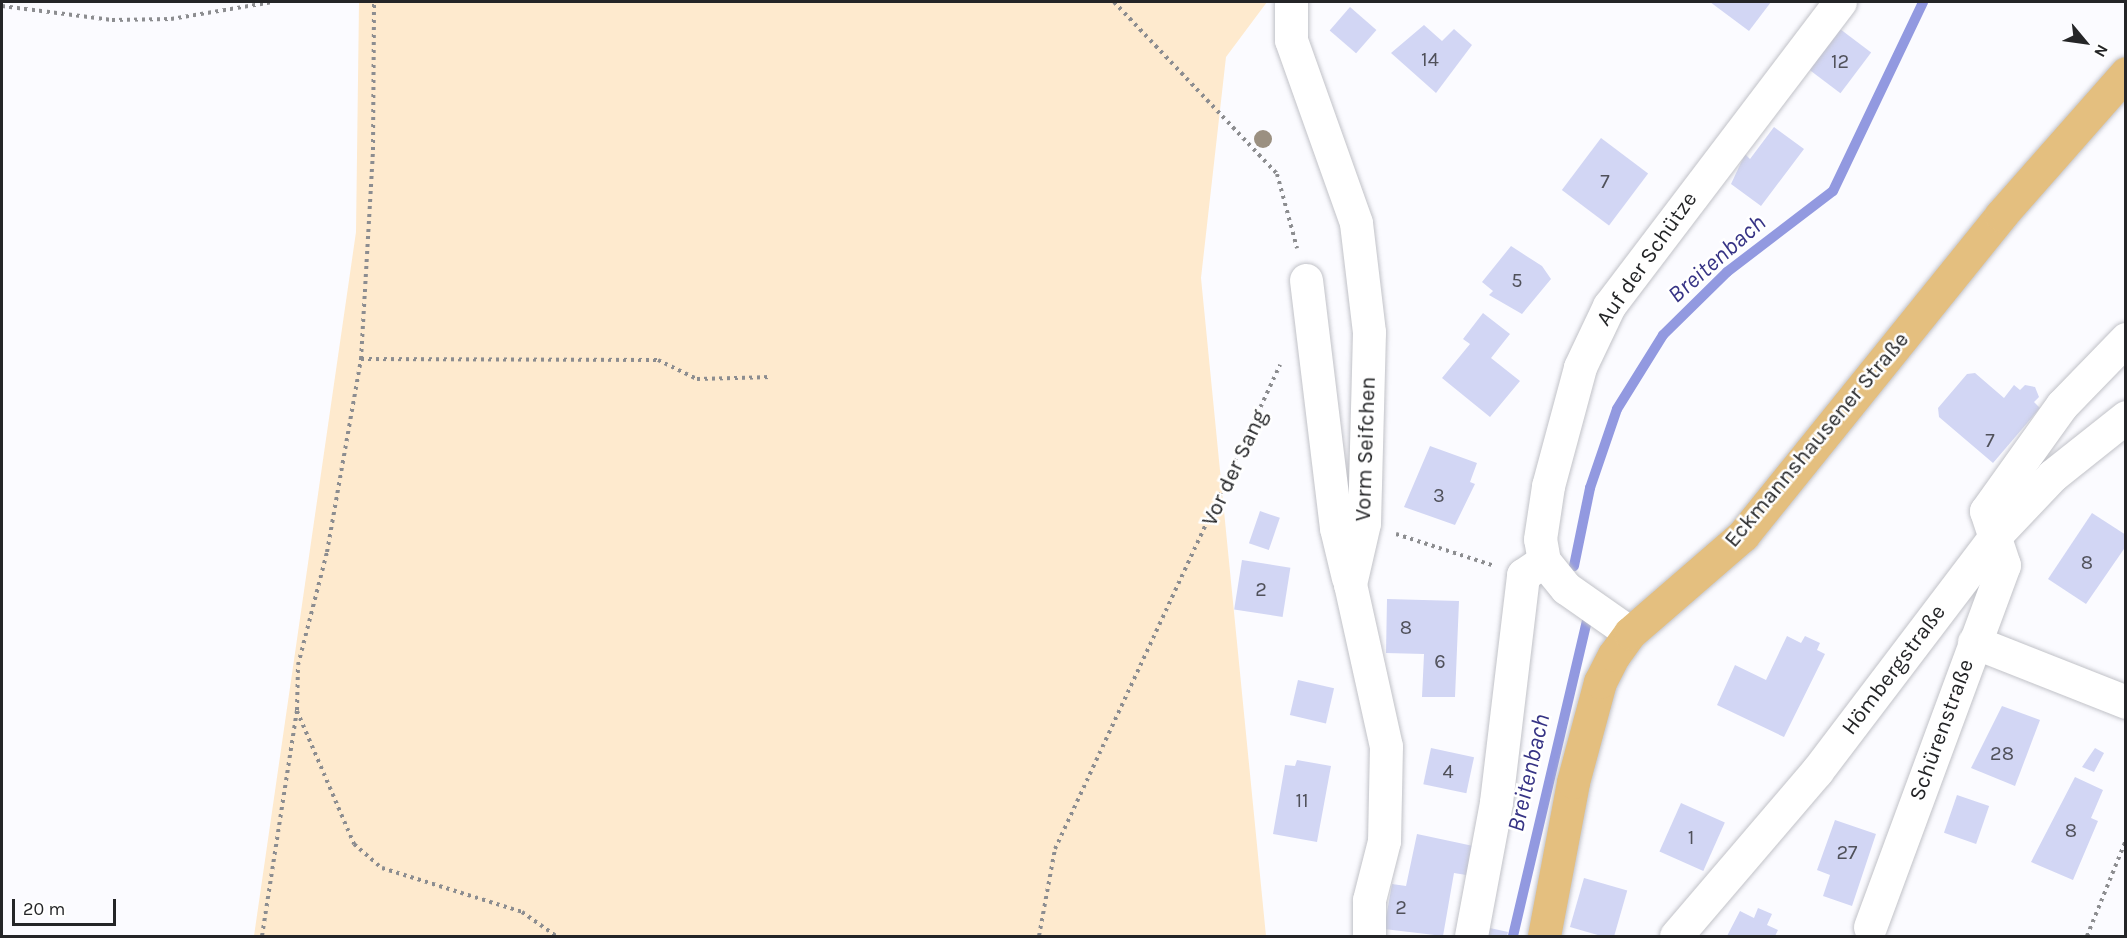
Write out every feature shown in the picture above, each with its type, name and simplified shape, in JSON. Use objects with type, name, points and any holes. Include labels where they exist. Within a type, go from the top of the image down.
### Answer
[{"type":"main road","name":"Eckmannshausener Straße","points":[[1544,936],[1573,782],[1600,682],[1630,633],[1743,535],[2001,215],[2126,73]]},
{"type":"street","name":"Vorm Seifchen","points":[[1291,2],[1291,40],[1356,223],[1369,332],[1364,523],[1350,584],[1386,746],[1384,841],[1369,900],[1370,936]]},
{"type":"street","name":"Auf der Schütze","points":[[1471,936],[1496,802],[1533,568],[1568,403],[1610,306],[1840,2]]},
{"type":"street","points":[[1306,280],[1336,528],[1350,584]]},
{"type":"street","name":"Schürenstraße","points":[[1870,927],[2004,565],[1997,534],[1986,511],[1994,496],[2062,405],[2126,339]]},
{"type":"street","name":"Hömbergstraße","points":[[1676,936],[1817,771],[1997,534],[2053,475],[2126,417]]},
{"type":"street","points":[[1533,568],[1630,633]]},
{"type":"street","points":[[1974,642],[2126,702]]},
{"type":"path","points":[[2,6],[112,20],[171,19],[273,2]]},
{"type":"path","points":[[262,936],[297,710],[298,665],[327,552],[361,358],[373,150],[374,2]]},
{"type":"path","points":[[1114,2],[1277,174],[1306,280]]},
{"type":"path","points":[[361,358],[658,360],[697,379],[770,377]]},
{"type":"path","name":"Vor der Sang","points":[[1039,936],[1055,849],[1282,358]]},
{"type":"path","points":[[1364,523],[1533,568]]},
{"type":"path","points":[[297,710],[354,844],[382,868],[522,912],[556,936]]},
{"type":"path","points":[[2087,936],[2126,840]]},
{"type":"shaded area","points":[[359,2],[1267,2],[1226,57],[1201,278],[1266,936],[254,936],[356,232]]},
{"type":"building","points":[[1710,2],[1771,2],[1749,31]]},
{"type":"building","points":[[1350,7],[1376,30],[1356,53],[1330,30]]},
{"type":"building","points":[[1424,25],[1442,41],[1454,29],[1472,45],[1436,93],[1391,53]]},
{"type":"building","points":[[1840,29],[1871,52],[1840,93],[1809,70]]},
{"type":"building","points":[[1774,127],[1804,149],[1761,206],[1731,184],[1745,154],[1750,159]]},
{"type":"building","points":[[1601,138],[1648,174],[1609,225],[1562,190]]},
{"type":"building","points":[[1511,246],[1542,266],[1551,279],[1522,314],[1489,295],[1493,291],[1482,282]]},
{"type":"building","points":[[1483,313],[1510,334],[1491,358],[1520,381],[1490,417],[1442,378],[1470,344],[1463,339]]},
{"type":"building","points":[[1975,373],[2004,398],[2014,385],[2020,390],[2025,385],[2035,387],[2039,397],[2034,402],[2040,408],[1993,463],[1939,417],[1938,408],[1967,374]]},
{"type":"building","points":[[1430,446],[1477,463],[1470,482],[1475,484],[1455,525],[1404,507]]},
{"type":"building","points":[[1260,511],[1280,518],[1269,550],[1249,543]]},
{"type":"building","points":[[2092,513],[2126,535],[2126,546],[2086,604],[2048,579]]},
{"type":"building","points":[[1242,560],[1290,568],[1283,617],[1234,609]]},
{"type":"building","points":[[1387,599],[1459,601],[1455,697],[1422,697],[1424,654],[1386,653]]},
{"type":"building","points":[[1787,636],[1801,643],[1805,636],[1820,643],[1817,650],[1825,654],[1784,737],[1717,705],[1735,665],[1766,680]]},
{"type":"building","points":[[1298,680],[1334,688],[1326,723],[1290,715]]},
{"type":"building","points":[[2002,706],[2040,720],[2015,786],[1971,768]]},
{"type":"building","points":[[1431,748],[1474,757],[1466,793],[1423,784]]},
{"type":"building","points":[[2095,748],[2104,753],[2094,772],[2082,767]]},
{"type":"building","points":[[1297,760],[1331,766],[1317,842],[1273,834],[1285,765],[1295,766]]},
{"type":"building","points":[[2075,777],[2103,790],[2091,818],[2098,821],[2073,880],[2031,862]]},
{"type":"building","points":[[1957,795],[1989,806],[1976,844],[1944,833]]},
{"type":"building","points":[[1681,803],[1725,823],[1703,871],[1659,851]]},
{"type":"building","points":[[1835,820],[1876,834],[1852,906],[1823,896],[1830,875],[1817,870]]},
{"type":"building","points":[[1417,834],[1478,847],[1472,876],[1454,873],[1443,936],[1384,929],[1392,884],[1406,886]]},
{"type":"building","points":[[1584,878],[1627,890],[1614,936],[1601,936],[1570,927]]},
{"type":"building","points":[[1758,908],[1772,914],[1767,925],[1778,930],[1775,936],[1727,936],[1740,911],[1754,918]]},
{"type":"building","points":[[1490,928],[1508,932],[1507,936],[1488,936]]},
{"type":"waterway","name":"Breitenbach","points":[[1574,566],[1590,488],[1617,409],[1663,335],[1727,272],[1833,191],[1923,2]]},
{"type":"waterway","name":"Breitenbach","points":[[1513,936],[1587,620]]}]
